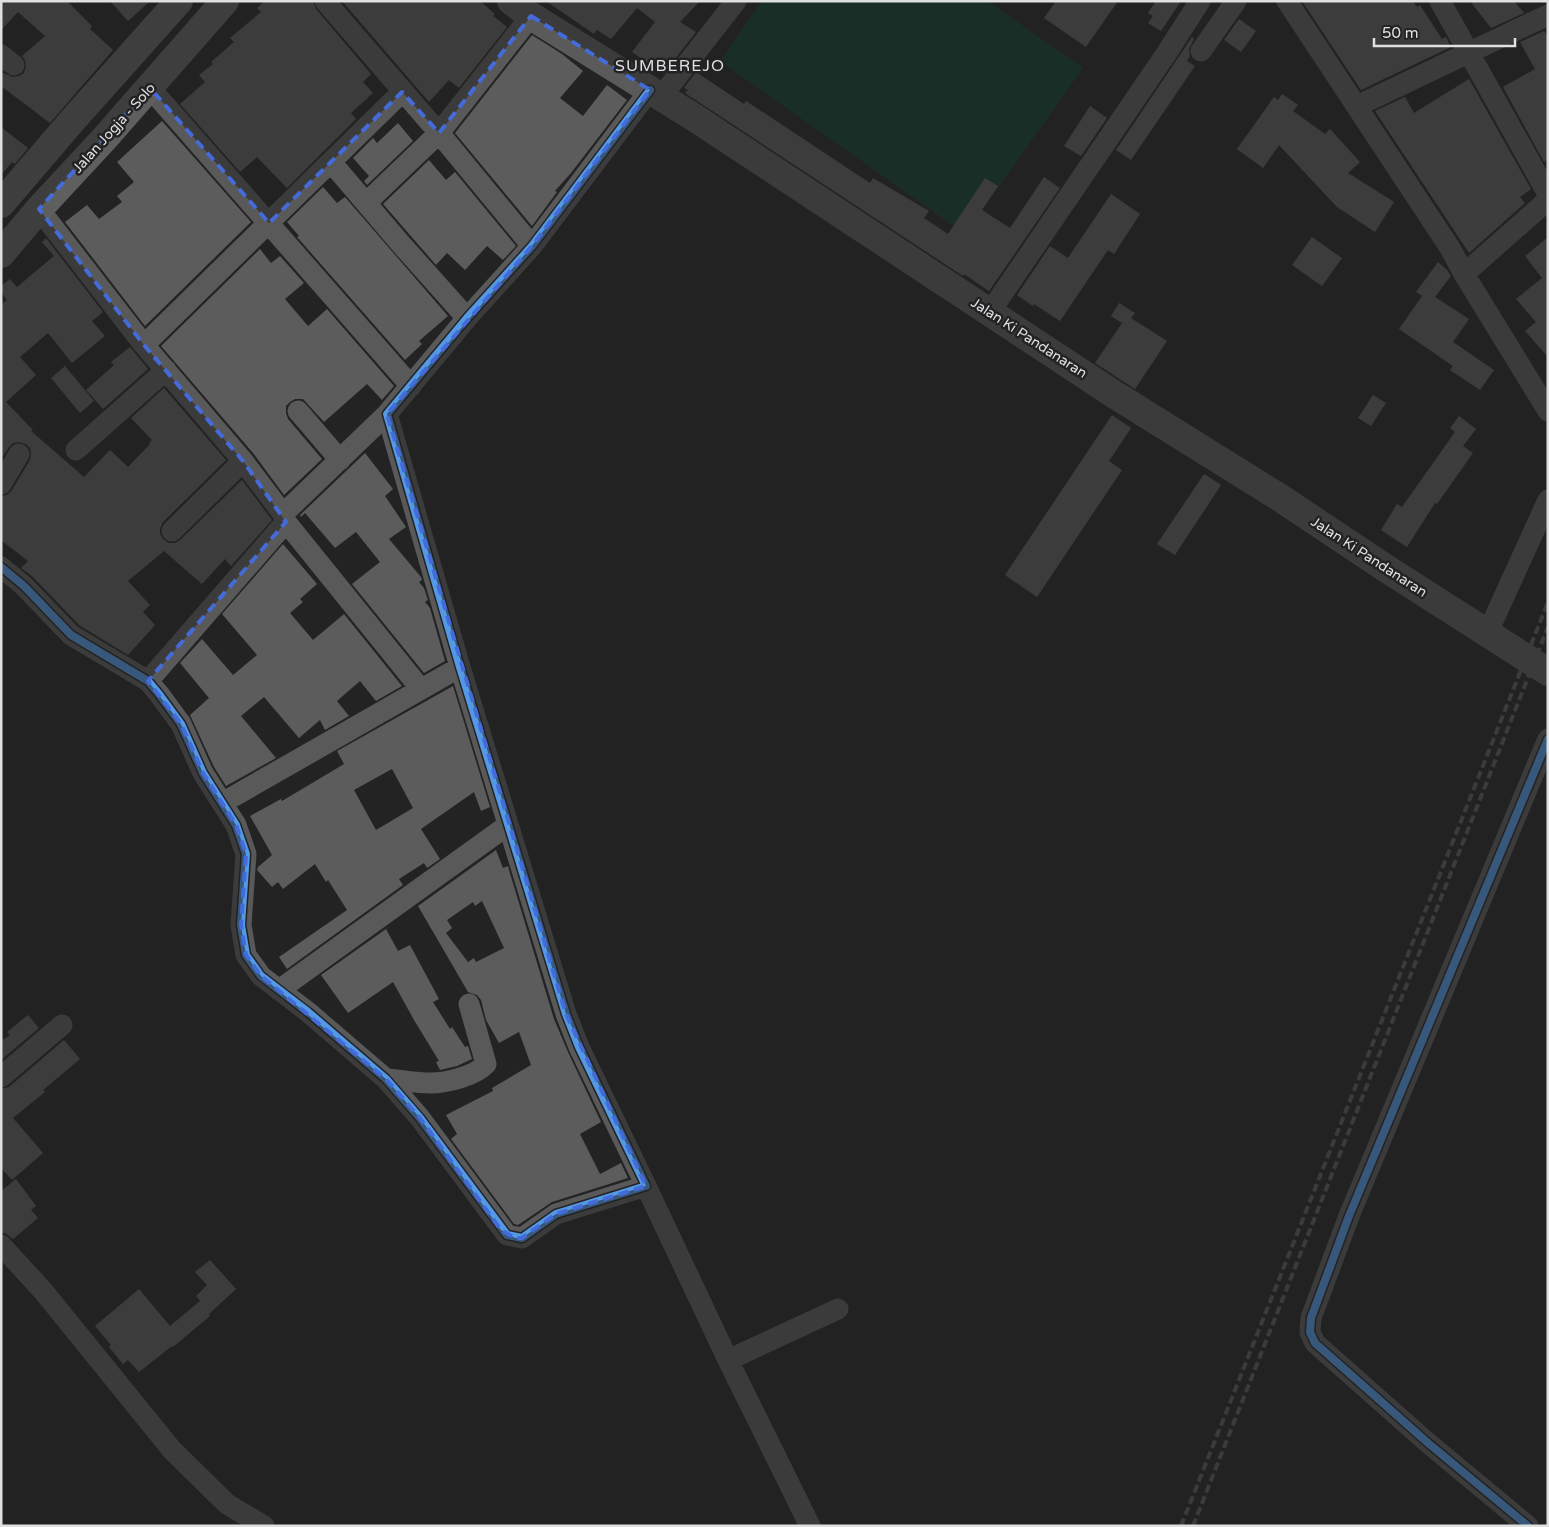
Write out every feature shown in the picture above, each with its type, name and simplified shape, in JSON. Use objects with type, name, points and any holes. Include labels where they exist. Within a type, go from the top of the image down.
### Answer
[{"type":"highway","points":[[1,204],[179,1]]},
{"type":"highway","name":"Jalan Jogja - Solo","points":[[1,254],[39,209],[150,88],[226,1]]},
{"type":"main road","name":"Jalan Ki Pandanaran","points":[[521,9],[656,94],[1112,393],[1282,499],[1386,569],[1548,672]]},
{"type":"street","points":[[325,1],[439,133],[532,246]]},
{"type":"street","points":[[148,680],[284,518],[387,414],[467,318],[532,246],[656,94],[736,1]]},
{"type":"street","points":[[990,312],[1200,1]]},
{"type":"street","points":[[1201,51],[1236,1]]},
{"type":"street","points":[[1287,1],[1450,248],[1548,412]]},
{"type":"street","points":[[1440,1],[1548,194]]},
{"type":"street","points":[[366,203],[439,133],[521,9]]},
{"type":"street","points":[[1357,106],[1548,15]]},
{"type":"street","points":[[150,88],[411,386]]},
{"type":"street","points":[[144,345],[402,92]]},
{"type":"street","points":[[331,162],[467,318]]},
{"type":"street","points":[[1464,274],[1548,200]]},
{"type":"street","points":[[39,209],[144,345],[243,461],[284,518],[420,688]]},
{"type":"street","points":[[76,450],[166,370]]},
{"type":"street","points":[[298,411],[340,460]]},
{"type":"street","points":[[387,414],[460,667],[566,1014],[579,1047],[728,1360],[810,1526]]},
{"type":"street","points":[[1,484],[19,454]]},
{"type":"street","points":[[172,531],[243,461]]},
{"type":"street","points":[[1487,634],[1548,500]]},
{"type":"street","points":[[1,567],[35,597],[71,635],[148,680],[181,724],[202,773],[236,825],[246,854],[241,925],[246,955],[261,976],[386,1079],[420,1118],[507,1236],[522,1238],[556,1214],[646,1186]]},
{"type":"street","points":[[222,803],[420,688],[460,667]]},
{"type":"street","points":[[1528,1526],[1428,1444],[1315,1343],[1310,1332],[1311,1318],[1349,1216],[1548,739]]},
{"type":"street","points":[[279,990],[508,825]]},
{"type":"street","points":[[386,1079],[431,1083],[468,1076],[480,1071],[486,1064],[469,1004]]},
{"type":"street","points":[[1,1076],[62,1025]]},
{"type":"street","points":[[1,1245],[44,1292],[172,1450],[227,1504],[264,1526]]},
{"type":"street","points":[[728,1360],[838,1309]]},
{"type":"highlighted area","points":[[531,16],[650,90],[532,246],[387,414],[566,1014],[646,1186],[556,1214],[522,1238],[515,1238],[501,1230],[420,1118],[386,1079],[261,976],[246,955],[241,925],[246,854],[236,825],[203,773],[181,724],[148,681],[286,522],[243,461],[144,345],[39,209],[150,88],[269,223],[402,92],[439,133]]},
{"type":"green space","points":[[762,1],[988,1],[1083,68],[965,234],[720,61]]},
{"type":"building","points":[[1,1],[67,1],[92,26],[90,29],[113,50],[50,123],[1,86],[1,74],[13,77],[24,73],[26,66],[22,56],[45,36],[18,12],[1,30]]},
{"type":"building","points":[[110,1],[150,1],[128,21]]},
{"type":"building","points":[[265,1],[313,1],[316,9],[371,74],[363,82],[373,93],[351,113],[356,119],[287,188],[257,157],[240,172],[180,104],[205,82],[199,75],[213,64],[211,62],[234,42],[230,38],[261,12],[257,8]]},
{"type":"building","points":[[342,1],[480,1],[495,14],[493,16],[507,27],[459,88],[449,80],[429,102]]},
{"type":"building","points":[[546,1],[700,1],[680,22],[696,32],[663,74],[632,52],[655,22],[637,8],[611,39],[597,30],[594,34]]},
{"type":"building","points":[[1056,1],[1118,1],[1086,47],[1044,18]]},
{"type":"building","points":[[1156,1],[1181,1],[1161,31],[1148,23],[1153,16],[1148,13]]},
{"type":"building","points":[[1302,1],[1413,1],[1417,7],[1420,5],[1442,39],[1446,37],[1451,47],[1361,90]]},
{"type":"building","points":[[1470,1],[1514,1],[1524,13],[1491,28]]},
{"type":"building","points":[[1239,19],[1256,31],[1241,52],[1224,40]]},
{"type":"building","points":[[1544,31],[1548,36],[1548,160],[1544,162],[1503,87],[1535,69],[1520,42]]},
{"type":"building","points":[[532,35],[562,54],[583,71],[560,98],[583,116],[607,85],[627,100],[555,191],[557,192],[532,226],[455,133]]},
{"type":"building","points":[[1192,37],[1194,39],[1189,49],[1190,56],[1187,61],[1195,66],[1131,160],[1116,150]]},
{"type":"building","points":[[696,72],[744,104],[746,101],[870,183],[873,178],[929,211],[924,218],[948,234],[985,178],[998,186],[982,210],[1010,228],[1044,177],[1060,188],[989,291],[964,274],[963,276],[685,93],[688,90],[684,88]]},
{"type":"building","points":[[1469,79],[1531,189],[1520,197],[1525,203],[1469,253],[1375,111],[1405,97],[1414,113]]},
{"type":"building","points":[[1282,94],[1298,105],[1293,111],[1325,134],[1330,129],[1360,162],[1348,173],[1394,202],[1375,232],[1337,207],[1279,145],[1263,168],[1237,149],[1274,97],[1278,100]]},
{"type":"building","points":[[1090,106],[1107,118],[1081,156],[1064,146]]},
{"type":"building","points":[[162,121],[251,222],[145,326],[65,222],[87,205],[99,219],[122,202],[117,196],[134,182],[117,162]]},
{"type":"building","points":[[398,123],[413,141],[367,185],[364,181],[369,176],[353,158],[373,138],[377,143]]},
{"type":"building","points":[[1,127],[28,148],[15,164],[12,162],[1,175]]},
{"type":"building","points":[[429,160],[446,180],[455,172],[516,246],[503,260],[487,246],[465,270],[447,253],[436,265],[383,204]]},
{"type":"building","points":[[323,187],[337,203],[345,197],[448,316],[419,341],[422,344],[405,360],[297,237],[299,236],[287,222]]},
{"type":"building","points":[[1111,194],[1140,214],[1114,254],[1108,250],[1060,321],[1017,295],[1050,246],[1068,258]]},
{"type":"building","points":[[1312,237],[1342,258],[1322,286],[1292,265]]},
{"type":"building","points":[[1548,237],[1548,357],[1525,331],[1536,322],[1516,299],[1542,278],[1525,256]]},
{"type":"building","points":[[46,238],[103,312],[92,321],[105,336],[72,363],[48,333],[20,357],[36,375],[6,402],[33,430],[31,431],[84,477],[110,450],[128,467],[150,444],[152,440],[131,418],[164,388],[226,460],[163,522],[160,534],[163,539],[169,543],[175,543],[180,540],[242,480],[272,520],[231,566],[225,559],[202,584],[164,551],[128,581],[150,605],[143,612],[155,625],[128,655],[79,625],[33,577],[21,568],[28,561],[1,540],[1,496],[7,495],[12,490],[30,460],[31,454],[30,448],[26,444],[13,443],[1,459],[1,305],[7,300],[1,292],[1,286],[10,279],[17,287],[54,256],[42,242]]},
{"type":"building","points":[[260,249],[271,263],[280,256],[304,283],[285,299],[308,326],[327,309],[394,386],[382,400],[367,384],[324,422],[303,399],[295,399],[290,402],[286,406],[288,419],[322,459],[284,495],[253,453],[161,346]]},
{"type":"building","points":[[1438,262],[1451,276],[1435,297],[1469,319],[1453,342],[1494,370],[1480,390],[1450,370],[1453,366],[1399,329],[1422,296],[1416,292]]},
{"type":"building","points":[[1119,303],[1135,313],[1131,318],[1167,341],[1135,389],[1095,363],[1122,323],[1111,316]]},
{"type":"building","points":[[130,347],[148,369],[103,409],[86,390],[114,365],[111,362]]},
{"type":"building","points":[[65,366],[94,401],[80,413],[51,378]]},
{"type":"building","points":[[1373,395],[1386,403],[1371,426],[1358,418]]},
{"type":"building","points":[[1112,415],[1131,428],[1109,461],[1122,470],[1037,597],[1005,575]]},
{"type":"building","points":[[1459,416],[1476,429],[1463,446],[1473,453],[1437,504],[1435,503],[1407,547],[1381,530],[1397,504],[1402,507],[1455,432],[1450,428]]},
{"type":"building","points":[[365,453],[393,489],[385,496],[406,527],[389,539],[421,577],[422,580],[419,582],[424,588],[428,600],[425,602],[430,608],[445,661],[424,673],[352,584],[380,562],[356,532],[335,548],[305,513],[301,517],[300,515]]},
{"type":"building","points":[[1204,474],[1221,485],[1175,555],[1157,544]]},
{"type":"building","points":[[283,544],[317,584],[300,599],[303,602],[290,613],[313,640],[344,614],[402,686],[376,701],[360,681],[337,701],[349,716],[325,730],[320,720],[299,738],[264,697],[241,716],[276,758],[226,786],[214,767],[190,715],[209,698],[180,663],[202,639],[233,675],[257,655],[222,614]]},
{"type":"building","points":[[453,686],[490,807],[481,811],[474,792],[421,829],[440,859],[427,868],[424,863],[399,879],[403,885],[287,969],[279,957],[347,910],[328,880],[326,882],[315,864],[283,889],[278,882],[272,887],[257,870],[272,855],[250,816],[281,799],[282,801],[344,764],[337,751]],"holes":[[[392,769],[413,808],[376,830],[354,790]]]},
{"type":"building","points":[[496,850],[503,868],[508,866],[554,1019],[601,1122],[580,1134],[600,1174],[621,1163],[628,1178],[552,1202],[518,1225],[514,1224],[451,1139],[457,1134],[446,1115],[493,1091],[492,1088],[531,1065],[519,1032],[499,1043],[486,1020],[481,1000],[477,995],[468,992],[418,906]],"holes":[[[482,901],[504,948],[476,962],[474,958],[468,962],[446,933],[452,928],[447,920],[473,902],[475,906]]]},
{"type":"building","points":[[386,929],[398,951],[410,945],[439,999],[433,1002],[450,1029],[452,1027],[465,1047],[468,1046],[472,1059],[457,1066],[440,1070],[436,1062],[439,1061],[393,982],[348,1013],[321,975]]},
{"type":"building","points":[[28,1015],[39,1028],[1,1060],[1,1041],[10,1035],[7,1032]]},
{"type":"building","points":[[64,1040],[80,1059],[43,1090],[45,1092],[13,1118],[43,1153],[12,1180],[1,1168],[1,1089],[9,1087]]},
{"type":"building","points":[[16,1179],[36,1206],[31,1210],[38,1218],[13,1239],[5,1233],[1,1233],[1,1191]]},
{"type":"building","points":[[210,1260],[236,1289],[209,1314],[210,1316],[139,1372],[128,1360],[123,1364],[109,1347],[111,1345],[95,1326],[139,1289],[170,1326],[200,1301],[196,1296],[207,1285],[195,1272]]},
{"type":"railway","points":[[1181,1526],[1548,602]]},
{"type":"railway","points":[[1193,1526],[1548,627]]},
{"type":"cycle path","points":[[1,567],[24,586],[71,635],[148,681],[159,694],[181,724],[203,773],[236,825],[246,854],[241,925],[246,955],[261,976],[308,1012],[386,1079],[420,1118],[507,1235],[522,1238],[556,1214],[646,1186],[579,1047],[566,1014],[460,667],[387,414],[467,318],[532,246],[650,90]]},
{"type":"cycle path","points":[[1528,1526],[1428,1443],[1315,1343],[1310,1332],[1311,1318],[1349,1216],[1548,739]]},
{"type":"district","name":"SUMBEREJO","points":[[670,66]]}]
